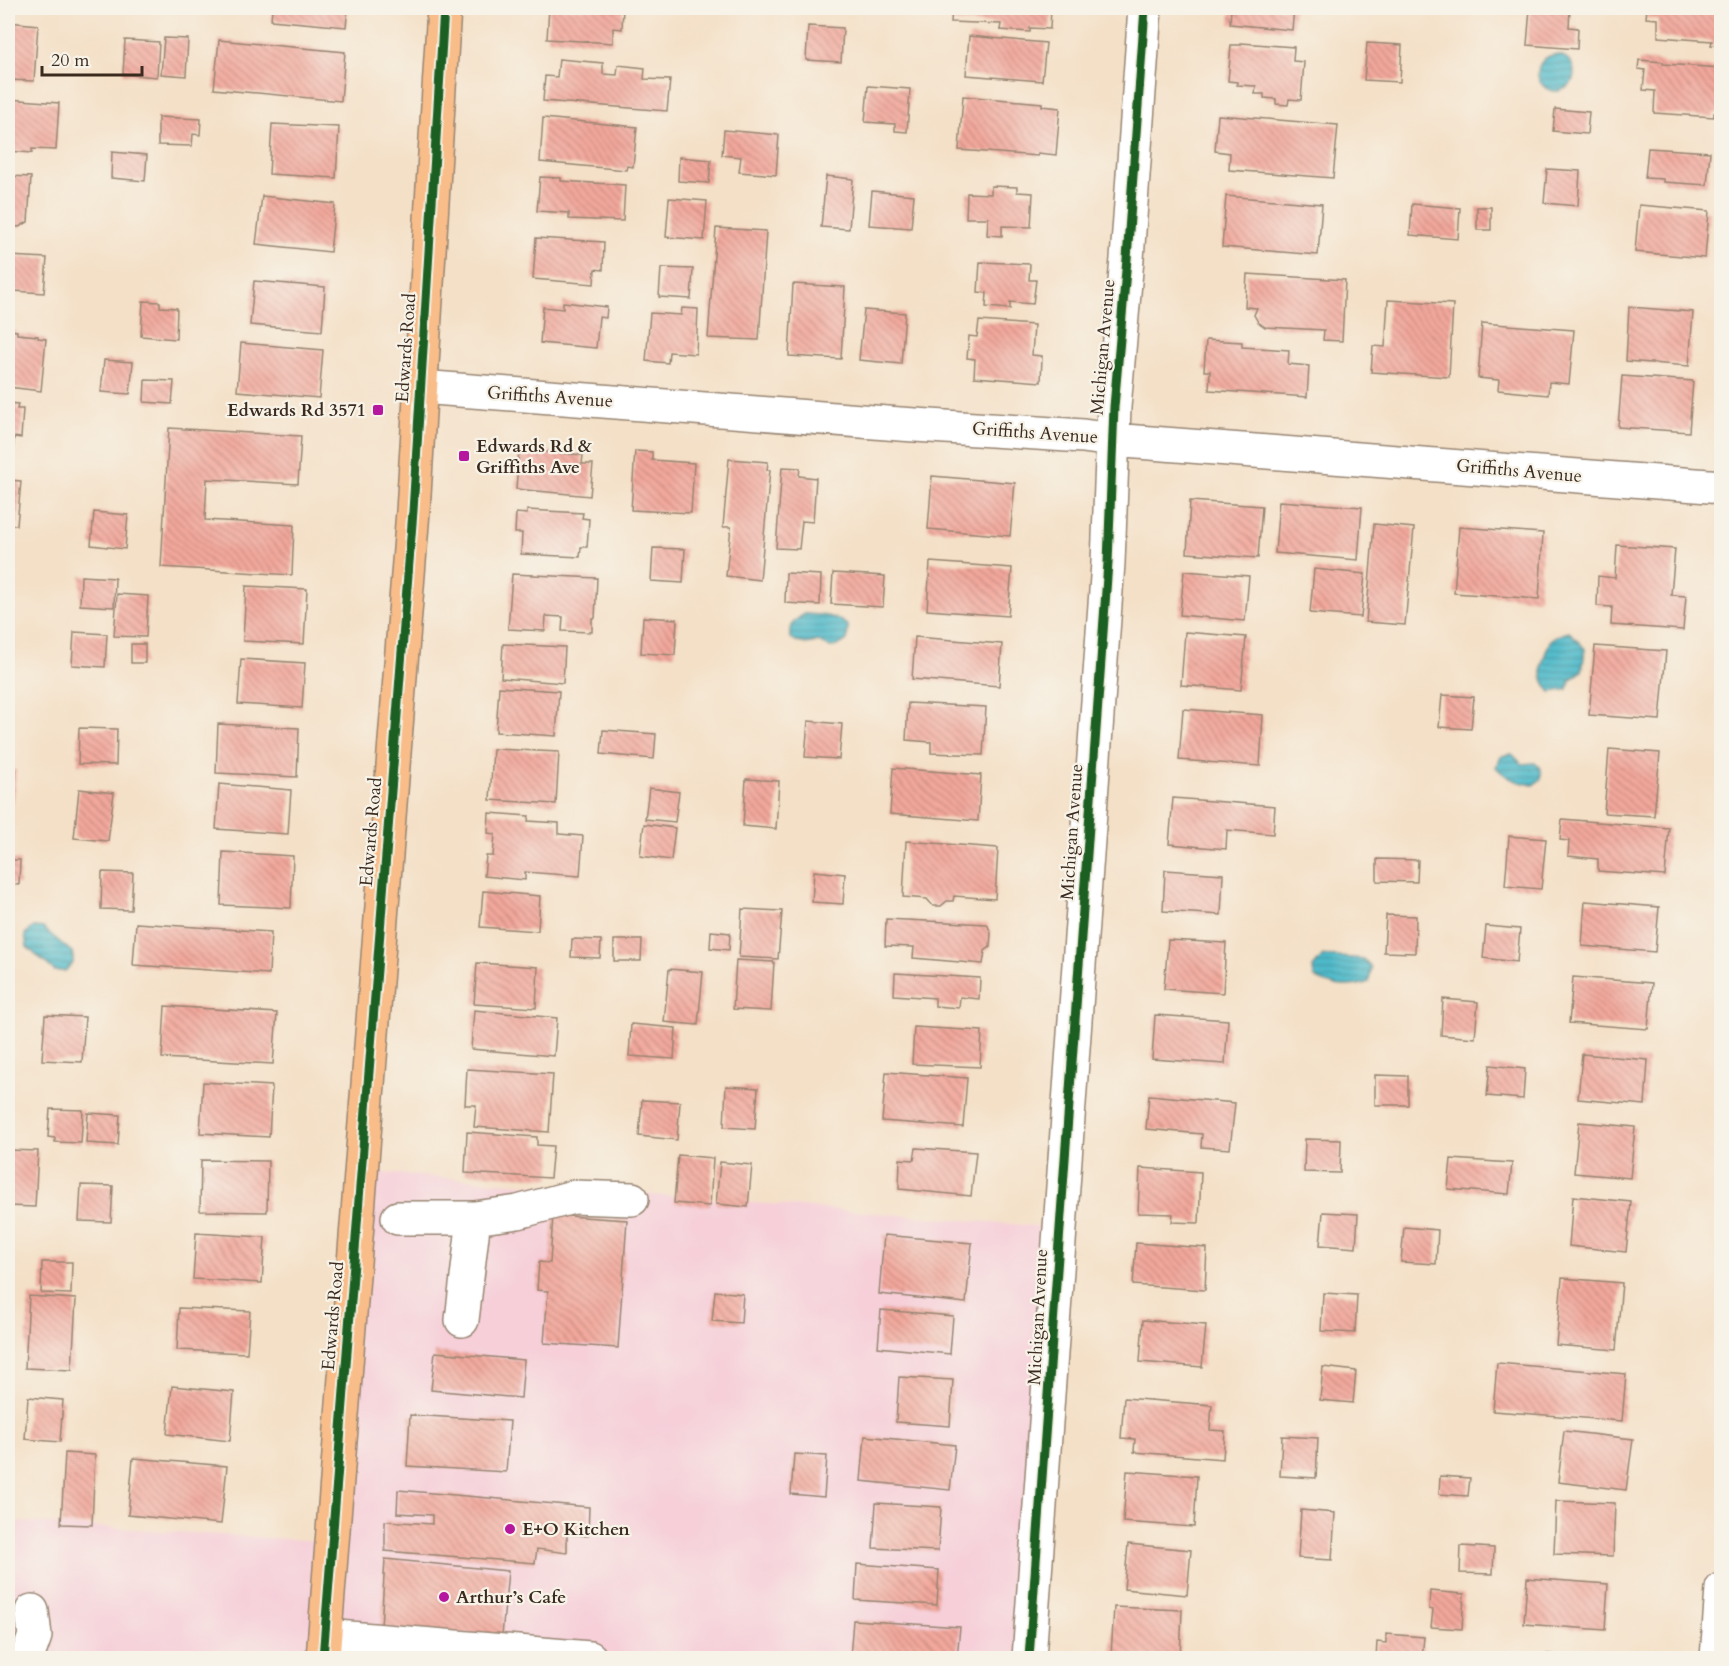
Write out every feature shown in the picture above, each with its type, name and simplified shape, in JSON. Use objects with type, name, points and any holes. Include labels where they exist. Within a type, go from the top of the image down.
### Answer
[{"type":"main road","name":"Edwards Road","points":[[324,1647],[411,533],[444,8]]},
{"type":"street","name":"Michigan Avenue","points":[[1029,1659],[1108,563],[1112,440],[1145,8]]},
{"type":"street","name":"Griffiths Avenue","points":[[420,387],[1083,436],[1722,487]]},
{"type":"street","points":[[398,1218],[474,1218],[518,1212],[573,1197],[632,1199]]},
{"type":"street","points":[[462,1320],[474,1218]]},
{"type":"street","points":[[1717,1659],[1722,1589]]},
{"type":"street","points":[[27,1659],[34,1636],[32,1611]]},
{"type":"street","points":[[324,1647],[590,1659]]},
{"type":"shaded area","points":[[361,1171],[1059,1228],[1029,1658],[8,1658],[8,1521],[332,1542]]},
{"type":"water","points":[[1556,55],[1569,60],[1574,73],[1569,86],[1556,91],[1543,86],[1538,73],[1543,60]]},
{"type":"water","points":[[805,614],[828,616],[843,622],[848,626],[847,640],[832,647],[818,641],[804,644],[791,638],[792,626]]},
{"type":"water","points":[[1569,631],[1585,649],[1582,671],[1570,680],[1568,689],[1551,692],[1543,679],[1543,660],[1551,639]]},
{"type":"water","points":[[1512,754],[1522,764],[1535,763],[1541,769],[1541,779],[1533,785],[1522,783],[1500,771],[1496,767],[1501,756]]},
{"type":"water","points":[[34,927],[43,928],[73,953],[73,963],[65,971],[55,971],[27,947],[25,934]]},
{"type":"water","points":[[1323,956],[1363,959],[1371,968],[1369,982],[1341,986],[1320,981],[1314,977],[1313,968]]},
{"type":"building","points":[[272,8],[348,8],[346,27],[271,20]]},
{"type":"building","points":[[549,8],[623,8],[622,29],[613,28],[613,43],[547,39]]},
{"type":"building","points":[[952,8],[1051,8],[1050,29],[1030,28],[1030,32],[1000,30],[1001,24],[951,22]]},
{"type":"building","points":[[1231,8],[1294,8],[1292,30],[1230,24]]},
{"type":"building","points":[[1530,8],[1570,8],[1569,27],[1578,28],[1577,49],[1527,45]]},
{"type":"building","points":[[1647,8],[1722,8],[1722,46],[1711,45],[1712,41],[1658,37],[1658,19],[1646,18]]},
{"type":"building","points":[[8,22],[38,25],[34,81],[8,80]]},
{"type":"building","points":[[808,26],[843,28],[841,62],[806,60]]},
{"type":"building","points":[[969,36],[1046,43],[1042,81],[966,75]]},
{"type":"building","points":[[164,38],[188,39],[186,76],[161,74]]},
{"type":"building","points":[[125,40],[159,42],[157,77],[123,74]]},
{"type":"building","points":[[219,40],[345,52],[341,101],[214,89]]},
{"type":"building","points":[[1241,43],[1294,47],[1293,61],[1304,62],[1301,100],[1289,99],[1288,105],[1276,104],[1276,99],[1264,98],[1264,94],[1255,94],[1256,86],[1237,85],[1237,82],[1228,81],[1231,45],[1241,45]]},
{"type":"building","points":[[1367,43],[1402,45],[1400,82],[1364,80]]},
{"type":"building","points":[[559,59],[603,63],[603,74],[617,75],[618,65],[645,68],[644,79],[670,80],[667,111],[543,101],[545,76],[557,77]]},
{"type":"building","points":[[1639,60],[1722,68],[1722,113],[1714,113],[1714,117],[1654,113],[1655,91],[1643,90],[1645,70],[1638,69]]},
{"type":"building","points":[[868,86],[910,89],[907,132],[895,131],[895,124],[865,122]]},
{"type":"building","points":[[963,96],[1042,103],[1042,106],[1060,108],[1056,155],[1038,153],[1038,156],[959,150]]},
{"type":"building","points":[[8,99],[59,103],[56,150],[32,149],[32,153],[8,151]]},
{"type":"building","points":[[1555,109],[1589,112],[1587,134],[1553,131]]},
{"type":"building","points":[[1218,115],[1338,125],[1333,178],[1229,170],[1230,153],[1215,151]]},
{"type":"building","points":[[158,117],[201,119],[200,135],[193,134],[192,146],[158,145]]},
{"type":"building","points":[[543,118],[637,127],[633,167],[627,166],[626,170],[540,162]]},
{"type":"building","points":[[272,124],[339,127],[336,178],[269,174]]},
{"type":"building","points":[[724,130],[779,135],[776,175],[739,172],[741,157],[722,155]]},
{"type":"building","points":[[1648,148],[1710,152],[1707,185],[1663,182],[1663,179],[1645,178]]},
{"type":"building","points":[[112,152],[147,155],[145,181],[111,178]]},
{"type":"building","points":[[679,157],[711,160],[709,183],[678,181]]},
{"type":"building","points":[[1547,169],[1580,171],[1578,206],[1544,203]]},
{"type":"building","points":[[8,176],[31,177],[28,222],[19,227],[8,226]]},
{"type":"building","points":[[826,176],[853,179],[849,229],[821,227]]},
{"type":"building","points":[[540,177],[561,178],[561,181],[625,185],[623,221],[569,219],[569,213],[537,211]]},
{"type":"building","points":[[991,186],[1017,187],[1017,192],[1033,193],[1031,227],[1002,226],[1002,236],[987,235],[988,218],[966,218],[967,193],[991,194]]},
{"type":"building","points":[[872,191],[914,195],[911,228],[869,225]]},
{"type":"building","points":[[262,196],[335,204],[330,252],[256,244]]},
{"type":"building","points":[[1226,196],[1322,204],[1318,255],[1222,247]]},
{"type":"building","points":[[669,198],[707,201],[704,240],[666,237]]},
{"type":"building","points":[[1412,204],[1460,208],[1458,239],[1410,235]]},
{"type":"building","points":[[1639,205],[1709,211],[1705,258],[1635,252]]},
{"type":"building","points":[[1477,207],[1491,207],[1491,230],[1477,230]]},
{"type":"building","points":[[716,228],[766,231],[759,340],[708,338]]},
{"type":"building","points":[[536,238],[604,242],[603,270],[595,269],[594,284],[533,279]]},
{"type":"building","points":[[8,256],[47,258],[44,293],[14,291],[13,314],[8,313]]},
{"type":"building","points":[[980,262],[1030,264],[1029,280],[1036,280],[1033,304],[1010,302],[1010,309],[986,307],[987,293],[978,292]]},
{"type":"building","points":[[661,268],[693,269],[691,299],[659,297]]},
{"type":"building","points":[[1247,274],[1345,280],[1342,341],[1323,340],[1324,330],[1265,327],[1254,315],[1257,308],[1245,307]]},
{"type":"building","points":[[254,281],[325,287],[322,331],[250,325]]},
{"type":"building","points":[[793,284],[845,287],[841,359],[789,356]]},
{"type":"building","points":[[1388,300],[1453,304],[1449,377],[1371,372],[1373,346],[1385,347]]},
{"type":"building","points":[[143,301],[160,302],[160,307],[177,308],[176,339],[141,336]]},
{"type":"building","points":[[563,302],[607,307],[606,318],[599,317],[596,348],[540,343],[543,307],[563,309]]},
{"type":"building","points":[[1629,307],[1693,312],[1689,366],[1626,361]]},
{"type":"building","points":[[682,308],[698,309],[696,354],[669,352],[668,363],[646,361],[650,313],[681,315]]},
{"type":"building","points":[[864,310],[905,313],[901,364],[859,360]]},
{"type":"building","points":[[979,321],[1034,325],[1032,355],[1042,356],[1041,382],[974,377],[975,359],[967,358],[969,336],[977,337]]},
{"type":"building","points":[[1482,323],[1574,330],[1569,384],[1549,382],[1548,395],[1498,390],[1499,380],[1478,378]]},
{"type":"building","points":[[8,330],[17,331],[17,334],[46,339],[41,391],[8,387]]},
{"type":"building","points":[[1206,340],[1242,342],[1242,347],[1289,350],[1288,364],[1309,366],[1307,397],[1209,390],[1210,371],[1204,371]]},
{"type":"building","points":[[241,343],[323,350],[319,398],[237,391]]},
{"type":"building","points":[[104,360],[133,362],[130,394],[101,392]]},
{"type":"building","points":[[1622,376],[1693,381],[1689,432],[1618,427]]},
{"type":"building","points":[[145,380],[174,381],[172,404],[144,402]]},
{"type":"building","points":[[8,403],[18,404],[17,409],[23,409],[21,438],[14,437],[13,455],[8,454]]},
{"type":"building","points":[[169,428],[301,436],[298,484],[207,479],[205,520],[294,525],[292,575],[161,567]]},
{"type":"building","points":[[519,450],[583,455],[582,464],[593,464],[590,496],[516,489]]},
{"type":"building","points":[[635,451],[652,452],[652,460],[694,463],[691,513],[631,510]]},
{"type":"building","points":[[729,459],[768,462],[767,470],[770,470],[760,580],[726,576],[731,527],[723,527]]},
{"type":"building","points":[[782,467],[800,468],[799,476],[816,478],[813,522],[802,521],[799,549],[776,548]]},
{"type":"building","points":[[932,476],[1015,483],[1010,536],[928,529]]},
{"type":"building","points":[[8,480],[21,481],[17,525],[8,525]]},
{"type":"building","points":[[1190,501],[1262,506],[1258,558],[1187,553]]},
{"type":"building","points":[[1279,501],[1362,507],[1358,560],[1275,553]]},
{"type":"building","points":[[527,510],[583,513],[582,518],[589,519],[587,547],[581,547],[580,557],[521,554],[522,533],[515,533],[516,513],[527,514]]},
{"type":"building","points":[[94,512],[128,515],[125,549],[91,545]]},
{"type":"building","points":[[1374,524],[1414,528],[1405,625],[1366,622]]},
{"type":"building","points":[[1459,527],[1543,533],[1539,599],[1454,593]]},
{"type":"building","points":[[1617,545],[1675,549],[1671,595],[1686,596],[1683,630],[1611,625],[1612,607],[1597,606],[1598,576],[1615,578]]},
{"type":"building","points":[[653,548],[685,549],[683,583],[651,581]]},
{"type":"building","points":[[930,562],[1012,568],[1008,616],[927,610]]},
{"type":"building","points":[[1314,569],[1365,574],[1361,617],[1310,613]]},
{"type":"building","points":[[1184,571],[1249,576],[1245,621],[1180,615]]},
{"type":"building","points":[[786,573],[821,575],[820,605],[785,603]]},
{"type":"building","points":[[833,573],[885,576],[883,607],[831,604]]},
{"type":"building","points":[[512,574],[597,578],[592,632],[562,631],[563,617],[546,616],[545,631],[508,629]]},
{"type":"building","points":[[81,576],[115,578],[114,607],[80,605]]},
{"type":"building","points":[[246,586],[307,589],[304,644],[243,641]]},
{"type":"building","points":[[117,594],[148,596],[146,637],[114,636]]},
{"type":"building","points":[[643,617],[677,619],[675,655],[641,653]]},
{"type":"building","points":[[74,632],[107,634],[105,667],[72,665]]},
{"type":"building","points":[[1185,632],[1246,637],[1241,690],[1181,685]]},
{"type":"building","points":[[915,637],[1002,644],[999,686],[912,679]]},
{"type":"building","points":[[131,644],[145,644],[145,663],[131,663]]},
{"type":"building","points":[[503,644],[565,647],[563,683],[501,678]]},
{"type":"building","points":[[1595,646],[1666,651],[1660,720],[1589,715]]},
{"type":"building","points":[[241,659],[305,663],[302,708],[238,704]]},
{"type":"building","points":[[499,687],[559,691],[556,736],[496,732]]},
{"type":"building","points":[[1442,695],[1474,697],[1471,729],[1439,727]]},
{"type":"building","points":[[908,703],[986,707],[983,755],[931,753],[931,742],[906,740]]},
{"type":"building","points":[[1183,709],[1263,715],[1260,766],[1179,760]]},
{"type":"building","points":[[808,721],[842,724],[839,759],[805,757]]},
{"type":"building","points":[[218,724],[299,728],[297,777],[216,773]]},
{"type":"building","points":[[79,728],[117,729],[116,765],[78,764]]},
{"type":"building","points":[[603,730],[656,734],[654,759],[601,754]]},
{"type":"building","points":[[493,749],[559,752],[556,804],[490,800]]},
{"type":"building","points":[[1609,749],[1660,753],[1654,816],[1604,813]]},
{"type":"building","points":[[893,768],[981,775],[978,821],[890,814]]},
{"type":"building","points":[[8,770],[16,770],[13,803],[8,803]]},
{"type":"building","points":[[746,779],[779,781],[776,829],[743,826]]},
{"type":"building","points":[[219,784],[291,790],[288,834],[216,829]]},
{"type":"building","points":[[649,788],[679,792],[675,822],[645,819]]},
{"type":"building","points":[[79,789],[114,793],[108,841],[74,838]]},
{"type":"building","points":[[1173,798],[1275,806],[1273,834],[1227,830],[1226,849],[1169,844]]},
{"type":"building","points":[[489,813],[529,816],[528,821],[559,823],[559,834],[583,836],[580,876],[525,872],[525,880],[484,876],[486,856],[493,856],[495,834],[488,833]]},
{"type":"building","points":[[1562,819],[1669,828],[1665,876],[1598,871],[1598,859],[1568,856],[1569,841],[1560,840]]},
{"type":"building","points":[[644,824],[675,828],[671,860],[640,856]]},
{"type":"building","points":[[1509,836],[1546,839],[1541,889],[1505,886]]},
{"type":"building","points":[[906,841],[998,848],[995,899],[954,896],[953,901],[947,901],[941,906],[933,906],[927,899],[903,897]]},
{"type":"building","points":[[223,852],[293,856],[291,908],[221,905]]},
{"type":"building","points":[[1377,859],[1418,860],[1417,882],[1377,881]]},
{"type":"building","points":[[8,860],[20,860],[19,885],[8,884]]},
{"type":"building","points":[[1165,870],[1223,874],[1221,915],[1163,911]]},
{"type":"building","points":[[814,871],[845,874],[843,904],[812,902]]},
{"type":"building","points":[[102,872],[133,873],[131,910],[101,909]]},
{"type":"building","points":[[483,891],[540,896],[538,931],[480,927]]},
{"type":"building","points":[[1585,901],[1659,907],[1655,952],[1582,946]]},
{"type":"building","points":[[742,909],[782,911],[778,959],[739,957]]},
{"type":"building","points":[[1386,915],[1416,916],[1415,953],[1384,952]]},
{"type":"building","points":[[886,919],[987,924],[991,933],[990,947],[985,951],[983,964],[913,958],[914,947],[885,946]]},
{"type":"building","points":[[136,923],[271,932],[269,974],[133,965]]},
{"type":"building","points":[[1486,926],[1520,929],[1517,962],[1483,958]]},
{"type":"building","points":[[711,931],[730,933],[729,950],[710,948]]},
{"type":"building","points":[[572,939],[601,940],[600,958],[571,957]]},
{"type":"building","points":[[614,940],[642,940],[641,961],[614,961]]},
{"type":"building","points":[[1168,940],[1226,943],[1223,993],[1164,989]]},
{"type":"building","points":[[736,960],[774,962],[771,1011],[733,1009]]},
{"type":"building","points":[[477,963],[538,967],[536,1008],[474,1004]]},
{"type":"building","points":[[669,969],[703,972],[698,1025],[664,1022]]},
{"type":"building","points":[[895,973],[980,978],[979,999],[960,997],[959,1008],[935,1006],[935,998],[894,995]]},
{"type":"building","points":[[1573,977],[1652,983],[1648,1029],[1569,1023]]},
{"type":"building","points":[[1443,999],[1478,1002],[1475,1038],[1441,1035]]},
{"type":"building","points":[[165,1006],[277,1013],[273,1064],[162,1058]]},
{"type":"building","points":[[474,1010],[557,1018],[554,1056],[471,1049]]},
{"type":"building","points":[[45,1015],[85,1017],[82,1062],[42,1060]]},
{"type":"building","points":[[1155,1015],[1228,1020],[1225,1064],[1152,1059]]},
{"type":"building","points":[[631,1024],[676,1028],[674,1059],[629,1056]]},
{"type":"building","points":[[914,1027],[982,1031],[980,1067],[912,1064]]},
{"type":"building","points":[[1582,1054],[1648,1060],[1645,1105],[1578,1099]]},
{"type":"building","points":[[1490,1065],[1525,1069],[1523,1099],[1487,1096]]},
{"type":"building","points":[[467,1069],[553,1074],[549,1132],[474,1127],[476,1105],[465,1105]]},
{"type":"building","points":[[886,1072],[967,1078],[963,1127],[882,1121]]},
{"type":"building","points":[[1375,1075],[1408,1076],[1408,1105],[1375,1105]]},
{"type":"building","points":[[203,1082],[272,1086],[269,1137],[200,1133]]},
{"type":"building","points":[[726,1086],[758,1088],[755,1129],[724,1127]]},
{"type":"building","points":[[1149,1095],[1235,1103],[1230,1149],[1201,1147],[1202,1134],[1146,1129]]},
{"type":"building","points":[[642,1100],[680,1102],[677,1140],[639,1136]]},
{"type":"building","points":[[50,1109],[83,1110],[81,1143],[55,1142],[55,1138],[48,1137]]},
{"type":"building","points":[[88,1113],[120,1115],[118,1145],[86,1143]]},
{"type":"building","points":[[1579,1122],[1635,1127],[1630,1178],[1574,1173]]},
{"type":"building","points":[[467,1132],[537,1137],[537,1145],[553,1146],[550,1178],[465,1173]]},
{"type":"building","points":[[1305,1139],[1341,1140],[1340,1173],[1304,1172]]},
{"type":"building","points":[[916,1148],[976,1152],[971,1196],[899,1189],[900,1159],[914,1160]]},
{"type":"building","points":[[8,1150],[38,1151],[35,1207],[8,1206]]},
{"type":"building","points":[[678,1155],[713,1158],[710,1206],[674,1203]]},
{"type":"building","points":[[1451,1159],[1512,1163],[1509,1194],[1448,1189]]},
{"type":"building","points":[[201,1160],[268,1161],[267,1212],[200,1211]]},
{"type":"building","points":[[720,1162],[752,1165],[748,1207],[716,1204]]},
{"type":"building","points":[[1140,1168],[1201,1172],[1199,1223],[1172,1222],[1173,1214],[1138,1213]]},
{"type":"building","points":[[81,1185],[113,1186],[111,1222],[79,1221]]},
{"type":"building","points":[[1573,1196],[1631,1202],[1626,1252],[1569,1246]]},
{"type":"building","points":[[1323,1212],[1358,1214],[1356,1248],[1320,1245]]},
{"type":"building","points":[[553,1215],[627,1220],[618,1348],[544,1343],[548,1291],[537,1290],[539,1262],[550,1263]]},
{"type":"building","points":[[1404,1227],[1438,1230],[1436,1264],[1401,1262]]},
{"type":"building","points":[[196,1233],[265,1237],[262,1283],[193,1279]]},
{"type":"building","points":[[884,1235],[972,1243],[966,1303],[879,1294]]},
{"type":"building","points":[[1136,1243],[1207,1248],[1205,1290],[1133,1285]]},
{"type":"building","points":[[42,1262],[72,1262],[71,1294],[41,1293]]},
{"type":"building","points":[[1562,1278],[1622,1283],[1616,1350],[1556,1345]]},
{"type":"building","points":[[715,1291],[743,1294],[741,1323],[712,1321]]},
{"type":"building","points":[[1323,1293],[1357,1295],[1355,1333],[1321,1331]]},
{"type":"building","points":[[29,1296],[76,1299],[72,1370],[25,1368]]},
{"type":"building","points":[[179,1308],[250,1311],[247,1353],[177,1350]]},
{"type":"building","points":[[881,1310],[953,1316],[950,1354],[878,1347]]},
{"type":"building","points":[[1143,1320],[1206,1325],[1202,1367],[1140,1362]]},
{"type":"building","points":[[435,1352],[524,1360],[521,1398],[431,1390]]},
{"type":"building","points":[[1497,1363],[1626,1374],[1622,1421],[1493,1411]]},
{"type":"building","points":[[1323,1367],[1356,1371],[1353,1403],[1320,1400]]},
{"type":"building","points":[[899,1377],[953,1380],[950,1426],[896,1422]]},
{"type":"building","points":[[172,1386],[234,1392],[230,1441],[167,1434]]},
{"type":"building","points":[[28,1397],[63,1400],[60,1442],[25,1439]]},
{"type":"building","points":[[1124,1398],[1212,1405],[1210,1430],[1225,1431],[1223,1459],[1134,1452],[1135,1439],[1121,1438]]},
{"type":"building","points":[[410,1415],[510,1421],[506,1472],[407,1466]]},
{"type":"building","points":[[1564,1431],[1633,1439],[1626,1490],[1558,1482]]},
{"type":"building","points":[[865,1436],[955,1445],[950,1490],[861,1481]]},
{"type":"building","points":[[1282,1436],[1318,1438],[1316,1478],[1280,1476]]},
{"type":"building","points":[[65,1453],[95,1455],[92,1525],[61,1524]]},
{"type":"building","points":[[794,1454],[827,1456],[824,1497],[791,1494]]},
{"type":"building","points":[[133,1458],[227,1466],[221,1524],[128,1515]]},
{"type":"building","points":[[1127,1471],[1197,1476],[1194,1527],[1123,1522]]},
{"type":"building","points":[[1440,1476],[1470,1478],[1468,1496],[1439,1494]]},
{"type":"building","name":"E+O Kitchen","points":[[398,1490],[589,1507],[588,1536],[567,1534],[567,1553],[537,1549],[535,1563],[385,1551],[385,1521],[432,1524],[432,1515],[397,1513]]},
{"type":"building","points":[[1556,1501],[1615,1503],[1613,1556],[1554,1554]]},
{"type":"building","points":[[876,1503],[941,1507],[938,1551],[873,1548]]},
{"type":"building","points":[[1301,1510],[1335,1513],[1332,1560],[1298,1558]]},
{"type":"building","points":[[1128,1544],[1191,1550],[1187,1595],[1124,1589]]},
{"type":"building","points":[[1461,1546],[1494,1548],[1493,1574],[1460,1573]]},
{"type":"building","name":"Arthur’s Cafe","points":[[385,1559],[508,1571],[502,1636],[381,1628]]},
{"type":"building","points":[[857,1564],[939,1570],[937,1605],[855,1600]]},
{"type":"building","points":[[1527,1578],[1608,1584],[1605,1630],[1524,1624]]},
{"type":"building","points":[[1430,1591],[1464,1594],[1462,1629],[1431,1627],[1433,1610],[1429,1609]]},
{"type":"building","points":[[1114,1607],[1182,1610],[1180,1658],[1111,1655]]},
{"type":"building","points":[[853,1620],[960,1627],[957,1658],[850,1658]]},
{"type":"building","points":[[1386,1634],[1424,1637],[1422,1658],[1376,1658],[1377,1642],[1386,1643]]},
{"type":"building","points":[[1547,1654],[1578,1657],[1578,1658],[1547,1658]]},
{"type":"cycle path","points":[[323,1658],[413,511],[444,8]]},
{"type":"cycle path","points":[[1029,1658],[1108,563],[1114,407],[1145,8]]},
{"type":"place","name":"Edwards Rd 3571","points":[[378,410]]},
{"type":"place","name":"Edwards Rd & Griffiths Ave","points":[[464,456]]},
{"type":"place","name":"E+O Kitchen","points":[[510,1529]]},
{"type":"place","name":"Arthur’s Cafe","points":[[444,1597]]}]
